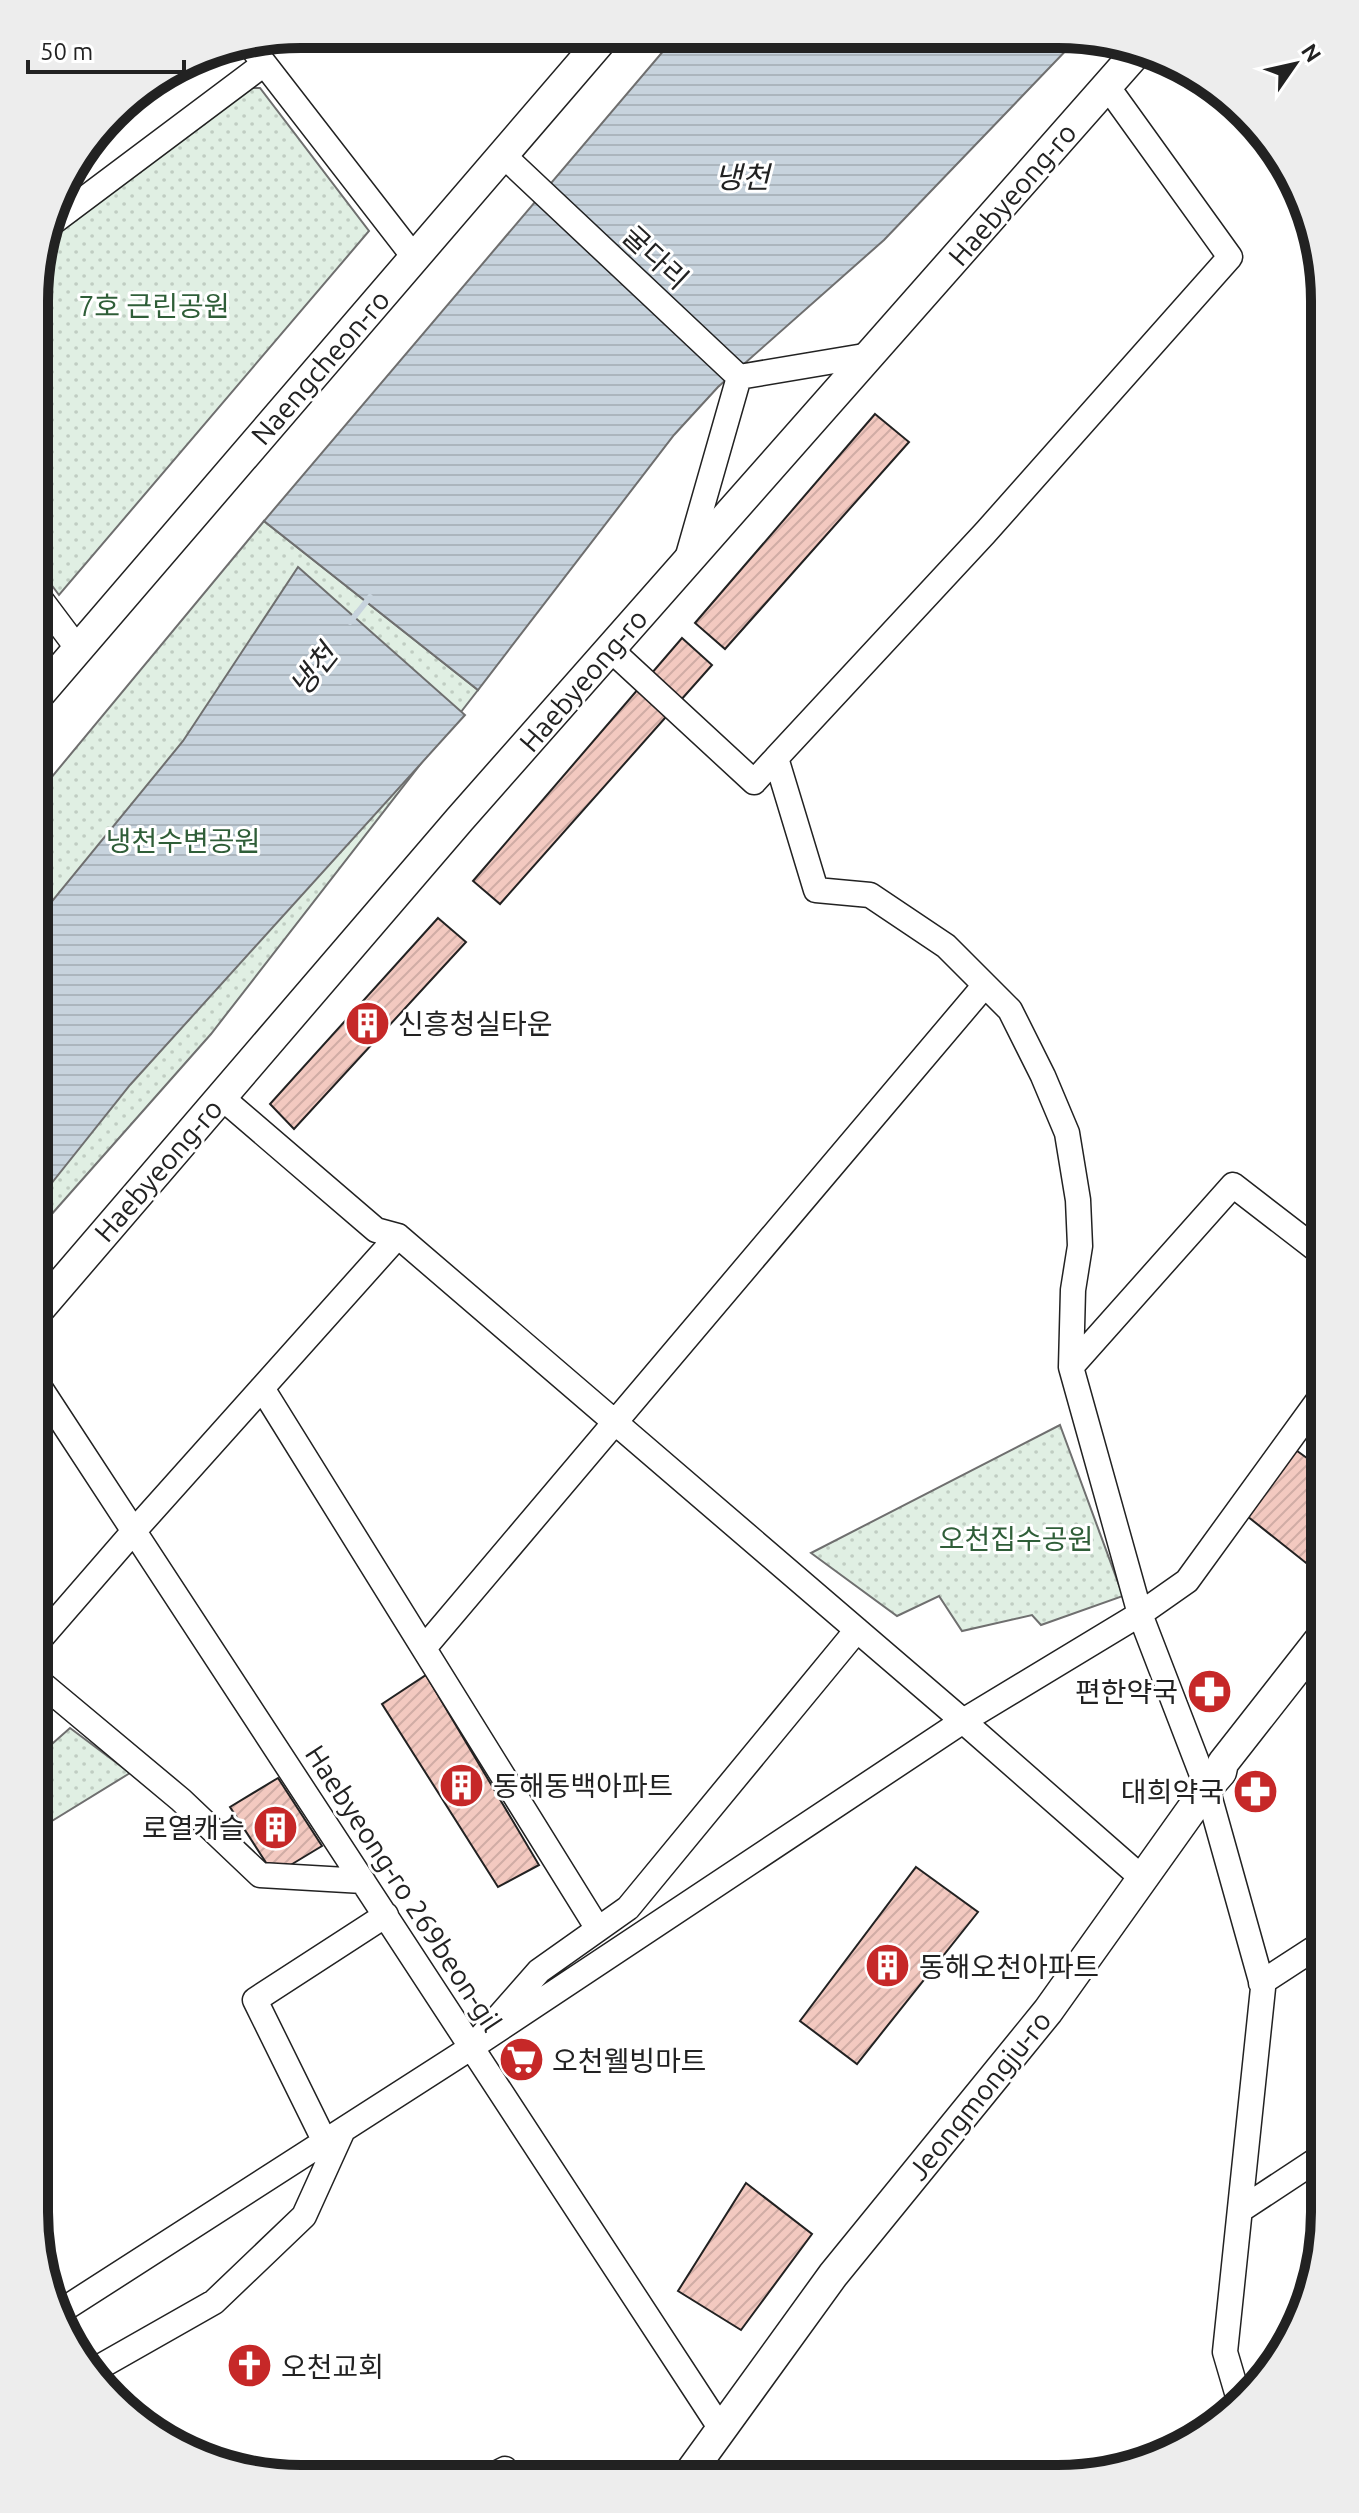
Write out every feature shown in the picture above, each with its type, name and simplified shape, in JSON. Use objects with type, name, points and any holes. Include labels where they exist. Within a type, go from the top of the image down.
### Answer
[{"type":"main road","name":"Naengcheon-ro","points":[[48,684],[594,49]]},
{"type":"main road","name":"Haebyeong-ro","points":[[48,1299],[460,819],[1131,59]]},
{"type":"main road","name":"Jeongmongju-ro","points":[[695,2465],[833,2275],[1048,2011],[1207,1788],[1310,1652]]},
{"type":"street","points":[[255,52],[414,257]]},
{"type":"street","points":[[63,215],[264,64]]},
{"type":"street","points":[[610,649],[754,782],[985,533],[1230,257],[1107,86]]},
{"type":"street","name":"굴다리","points":[[503,155],[737,375]]},
{"type":"street","points":[[687,562],[737,375],[870,355]]},
{"type":"street","points":[[48,609],[78,649]]},
{"type":"street","points":[[776,758],[816,890],[870,895],[946,946],[1010,1010],[1067,1133],[1078,1200],[1080,1246],[1073,1290],[1071,1367],[1140,1614],[1207,1788],[1261,1983],[1242,2209],[1225,2352],[1237,2391]]},
{"type":"street","points":[[424,1648],[985,985]]},
{"type":"street","points":[[221,1097],[376,1230],[398,1236],[1142,1878]]},
{"type":"street","points":[[1071,1367],[1233,1185],[1311,1245]]},
{"type":"street","points":[[48,1630],[398,1236]]},
{"type":"street","points":[[262,1388],[598,1929]]},
{"type":"street","name":"Haebyeong-ro 269beon-gil","points":[[48,1400],[721,2429]]},
{"type":"street","points":[[67,2307],[472,2047],[963,1721],[1140,1614],[1187,1581],[1310,1411]]},
{"type":"street","points":[[472,2047],[539,1971],[628,1908],[857,1630]]},
{"type":"street","points":[[48,1689],[181,1800],[260,1875],[363,1881]]},
{"type":"street","points":[[334,2136],[255,2000],[386,1915]]},
{"type":"street","points":[[1261,1983],[1310,1951]]},
{"type":"street","points":[[101,2366],[214,2302],[304,2216],[334,2136]]},
{"type":"street","points":[[1242,2209],[1310,2164]]},
{"type":"green space","name":"7호 근린공원","points":[[250,88],[260,88],[369,231],[59,595],[48,580],[48,301],[50,268],[58,232]]},
{"type":"green space","name":"냉천수변공원","points":[[264,521],[478,690],[211,1034],[48,1218],[48,782]]},
{"type":"green space","name":"오천집수공원","points":[[1060,1425],[1123,1596],[1041,1625],[1032,1615],[962,1631],[939,1596],[897,1616],[811,1553]]},
{"type":"green space","points":[[70,1728],[130,1773],[48,1823],[48,1747]]},
{"type":"water","name":"냉천","points":[[665,49],[1068,49],[884,240],[718,387],[674,435],[478,690],[264,521]]},
{"type":"water","name":"냉천수변공원","points":[[298,567],[465,715],[130,1085],[48,1188],[48,906],[183,741]]},
{"type":"building","points":[[875,414],[909,442],[725,649],[695,623]]},
{"type":"building","points":[[682,638],[712,665],[500,904],[473,881]]},
{"type":"building","name":"신흥청실타운","points":[[438,918],[466,942],[294,1129],[270,1104]]},
{"type":"building","points":[[1286,1443],[1310,1461],[1310,1566],[1242,1512]]},
{"type":"building","name":"동해동백아파트","points":[[426,1675],[539,1865],[498,1887],[382,1704]]},
{"type":"building","name":"로열캐슬","points":[[278,1778],[322,1846],[274,1875],[230,1807]]},
{"type":"building","name":"동해오천아파트","points":[[916,1867],[978,1912],[857,2064],[800,2021]]},
{"type":"building","points":[[746,2183],[812,2234],[741,2330],[678,2291]]},
{"type":"waterway","name":"냉천","points":[[350,622],[370,597]]},
{"type":"place","name":"신흥청실타운","points":[[367,1023]]},
{"type":"place","name":"편한약국","points":[[1209,1691]]},
{"type":"place","name":"동해동백아파트","points":[[462,1785]]},
{"type":"place","name":"대희약국","points":[[1255,1791]]},
{"type":"place","name":"로열캐슬","points":[[276,1827]]},
{"type":"place","name":"동해오천아파트","points":[[888,1966]]},
{"type":"place","name":"오천웰빙마트","points":[[521,2060]]},
{"type":"place","name":"오천교회","points":[[250,2366]]}]
